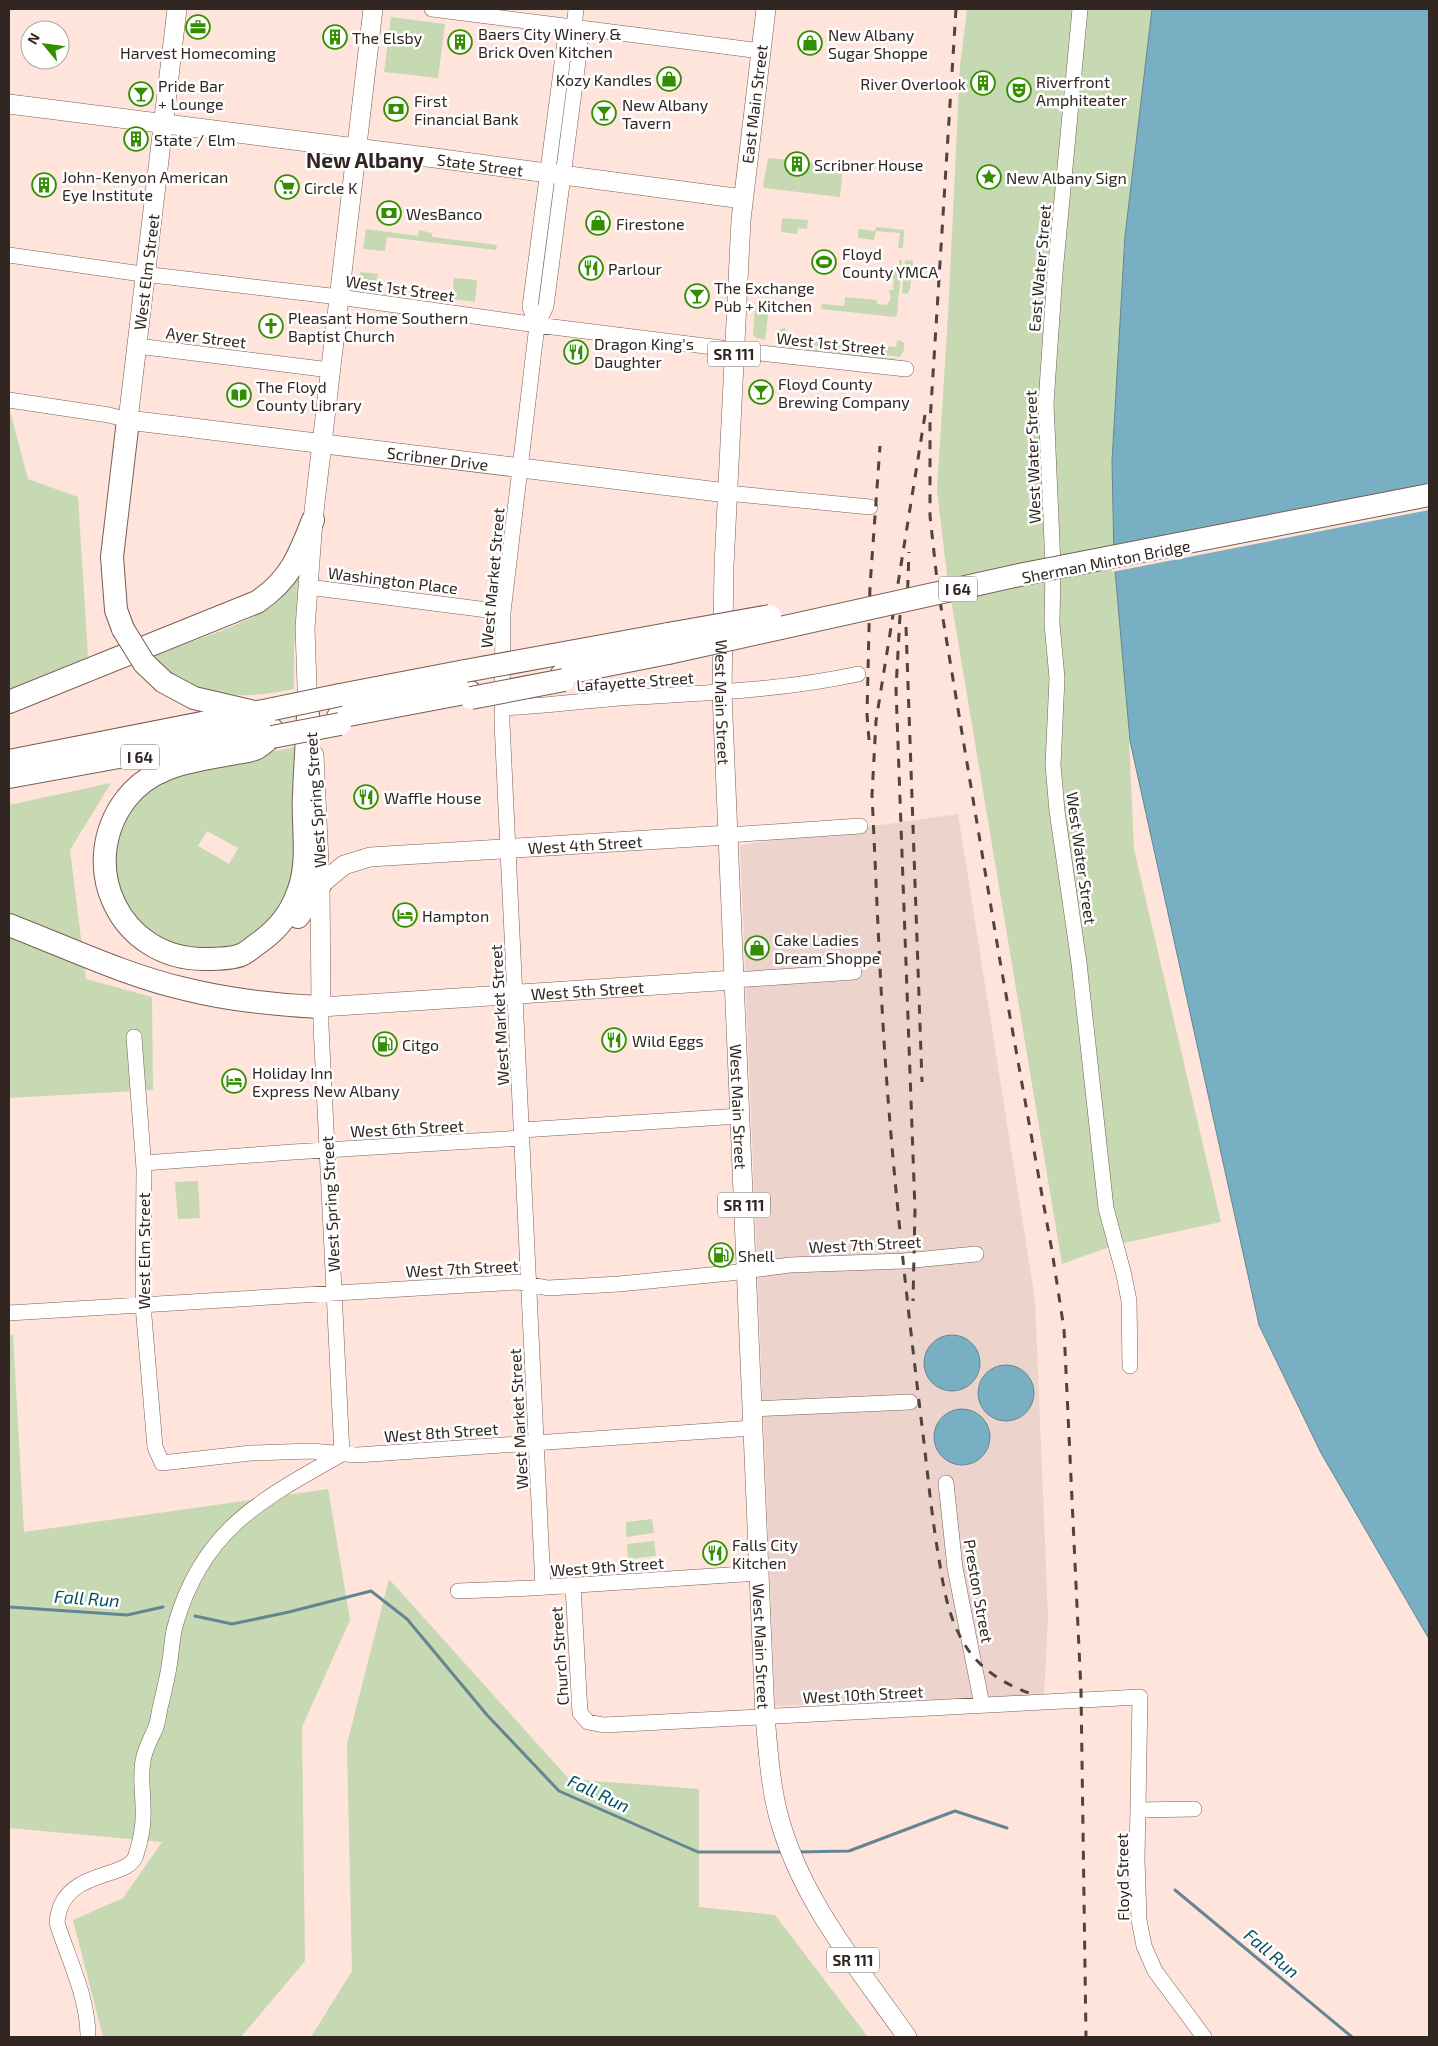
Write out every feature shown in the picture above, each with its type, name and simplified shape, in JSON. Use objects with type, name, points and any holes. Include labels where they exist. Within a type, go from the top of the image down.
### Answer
[{"type":"highway","points":[[128,420],[112,557],[116,610],[123,629],[140,658],[164,682],[194,698],[269,722]]},
{"type":"highway","points":[[669,649],[1024,574],[1429,498]]},
{"type":"highway","name":"Sherman Minton Bridge","points":[[669,649],[788,622],[1429,498]]},
{"type":"highway","points":[[9,702],[257,602],[272,592],[294,566],[313,520]]},
{"type":"highway","name":"I 64","points":[[9,762],[269,722],[339,720],[469,687],[669,649]]},
{"type":"highway","name":"I 64","points":[[9,783],[136,758],[269,722],[340,695],[469,687]]},
{"type":"highway","points":[[241,955],[269,935],[282,922],[292,907],[299,890],[303,873],[308,715]]},
{"type":"highway","points":[[9,777],[269,722]]},
{"type":"highway","points":[[269,722],[256,748],[177,765],[158,772],[141,783],[127,798],[116,814],[108,831],[104,851],[104,871],[113,902],[133,930],[144,940],[177,956],[214,959],[270,948],[292,927],[320,885]]},
{"type":"highway","points":[[9,924],[118,967],[186,990],[290,1005],[321,1007]]},
{"type":"main road","name":"West Elm Street","points":[[128,420],[177,9]]},
{"type":"main road","name":"West Spring Street","points":[[321,1007],[317,788],[308,715],[305,628],[321,443],[373,9]]},
{"type":"main road","name":"East Main Street","points":[[742,207],[766,9]]},
{"type":"main road","name":"State Street","points":[[9,104],[555,174],[742,207]]},
{"type":"main road","name":"West Main Street","points":[[742,207],[727,493],[722,693],[765,1716],[770,1768],[778,1813],[802,1881],[832,1930],[907,2037]]},
{"type":"main road","name":"Scribner Drive","points":[[128,420],[727,493]]},
{"type":"main road","name":"West 4th Street","points":[[320,885],[337,870],[364,858],[728,835]]},
{"type":"main road","name":"West 5th Street","points":[[321,1007],[734,980]]},
{"type":"street","points":[[432,9],[761,51]]},
{"type":"street","name":"West Market Street","points":[[543,1587],[502,708],[503,612],[536,325],[546,306],[555,174],[580,46],[574,28],[576,9]]},
{"type":"street","name":"East Water Street","points":[[1050,351],[1080,9]]},
{"type":"street","points":[[1072,98],[1083,108]]},
{"type":"street","name":"West 1st Street","points":[[9,255],[146,274],[339,297],[536,325],[906,369]]},
{"type":"street","name":"Ayer Street","points":[[137,346],[330,370]]},
{"type":"street","name":"West Water Street","points":[[1050,351],[1046,404],[1053,566],[1052,624],[1058,678],[1053,765],[1055,792],[1078,954],[1106,1208],[1129,1301],[1130,1366]]},
{"type":"street","name":"Scribner Drive","points":[[9,400],[108,414],[128,420]]},
{"type":"street","name":"Scribner Drive","points":[[727,493],[870,507]]},
{"type":"street","name":"Washington Place","points":[[308,587],[503,612]]},
{"type":"street","name":"Lafayette Street","points":[[502,708],[618,698],[722,693],[813,684],[858,674]]},
{"type":"street","name":"West 4th Street","points":[[728,835],[860,826]]},
{"type":"street","name":"West 5th Street","points":[[734,980],[854,972]]},
{"type":"street","name":"West Spring Street","points":[[321,1007],[320,1026],[342,1454]]},
{"type":"street","name":"West Elm Street","points":[[134,1037],[144,1163],[142,1305],[155,1447],[162,1462]]},
{"type":"street","name":"West 6th Street","points":[[144,1163],[740,1116]]},
{"type":"street","name":"West 7th Street","points":[[9,1312],[517,1282],[548,1288],[619,1284],[724,1274],[790,1265],[904,1261],[976,1254]]},
{"type":"street","points":[[752,1409],[910,1402]]},
{"type":"street","name":"West 8th Street","points":[[162,1462],[251,1453],[311,1451],[357,1455],[753,1428]]},
{"type":"street","points":[[88,2037],[88,2023],[83,1996],[57,1923],[58,1913],[61,1904],[74,1889],[105,1874],[128,1867],[136,1856],[142,1833],[141,1781],[144,1753],[156,1726],[170,1660],[175,1625],[187,1591],[194,1575],[214,1545],[239,1519],[267,1499],[342,1454]]},
{"type":"street","name":"Preston Street","points":[[946,1483],[955,1568],[982,1705]]},
{"type":"street","name":"West 9th Street","points":[[458,1591],[759,1573]]},
{"type":"street","name":"Church Street","points":[[573,1585],[580,1713],[588,1722]]},
{"type":"street","name":"West 10th Street","points":[[588,1722],[604,1725],[1140,1697]]},
{"type":"street","name":"Floyd Street","points":[[1140,1697],[1137,1859],[1139,1920],[1144,1946],[1155,1971],[1204,2037]]},
{"type":"street","points":[[1139,1810],[1194,1809]]},
{"type":"shaded area","points":[[958,814],[1035,1300],[1048,1617],[1044,1697],[775,1706],[740,845]]},
{"type":"green space","points":[[967,9],[1152,9],[1125,236],[1112,461],[1114,559],[1128,716],[1134,849],[1221,1222],[1115,1245],[1062,1264],[947,575],[937,490],[948,316],[960,66]]},
{"type":"green space","points":[[391,17],[445,24],[438,78],[384,72]]},
{"type":"green space","points":[[768,158],[843,165],[840,197],[764,188]]},
{"type":"green space","points":[[782,218],[808,220],[807,229],[798,228],[797,234],[781,232]]},
{"type":"green space","points":[[876,227],[904,230],[903,248],[898,248],[900,233],[876,231],[874,240],[858,238],[858,229],[875,231]]},
{"type":"green space","points":[[366,229],[418,236],[419,230],[432,233],[432,237],[497,245],[496,250],[387,237],[385,251],[363,249]]},
{"type":"green space","points":[[899,260],[902,260],[897,315],[895,317],[821,309],[822,304],[844,306],[845,297],[877,300],[877,304],[887,305],[891,298],[889,290],[893,290],[894,279],[890,278],[891,268],[899,269]]},
{"type":"green space","points":[[905,260],[913,261],[910,289],[907,294],[902,293]]},
{"type":"green space","points":[[360,272],[378,274],[376,283],[381,286],[380,290],[358,287]]},
{"type":"green space","points":[[454,278],[477,280],[475,302],[452,299]]},
{"type":"green space","points":[[757,306],[769,307],[765,340],[756,338],[753,335],[755,308]]},
{"type":"green space","points":[[785,328],[787,336],[896,347],[897,341],[900,340],[904,343],[904,350],[900,357],[778,341],[779,330]]},
{"type":"green space","points":[[779,344],[898,359],[892,360],[785,347]]},
{"type":"green space","points":[[9,411],[28,479],[78,497],[88,657],[9,689]]},
{"type":"green space","points":[[302,571],[294,646],[294,689],[253,695],[217,693],[201,689],[185,681],[151,656],[230,627],[259,614],[280,599]]},
{"type":"green space","points":[[295,747],[297,846],[287,902],[245,943],[226,950],[184,950],[147,933],[113,883],[118,826],[138,795],[181,769]],"holes":[[[207,831],[238,848],[229,864],[198,846]]]},
{"type":"green space","points":[[111,783],[70,850],[86,979],[152,997],[153,1090],[9,1098],[9,805]]},
{"type":"green space","points":[[198,1181],[200,1218],[178,1219],[175,1182]]},
{"type":"green space","points":[[9,1335],[13,1335],[24,1532],[328,1489],[350,1620],[302,1727],[305,1961],[241,2037],[103,2037],[73,1920],[123,1898],[162,1842],[9,1828]]},
{"type":"green space","points":[[652,1519],[654,1533],[626,1537],[626,1522]]},
{"type":"green space","points":[[654,1541],[656,1556],[628,1559],[627,1544]]},
{"type":"green space","points":[[389,1579],[569,1779],[699,1789],[699,1907],[775,1915],[868,2037],[311,2037],[352,1971],[347,1744]]},
{"type":"water","points":[[1152,9],[1429,9],[1429,1639],[1321,1453],[1259,1325],[1130,741],[1114,559],[1112,461],[1125,236]]},
{"type":"water","points":[[947,1335],[957,1335],[972,1343],[978,1352],[980,1363],[978,1374],[972,1383],[957,1391],[947,1391],[936,1386],[929,1379],[924,1368],[924,1358],[929,1347],[936,1340]]},
{"type":"water","points":[[1001,1365],[1011,1365],[1026,1373],[1032,1382],[1034,1393],[1032,1404],[1026,1413],[1011,1421],[1001,1421],[990,1416],[983,1409],[978,1398],[978,1388],[983,1377],[990,1370]]},
{"type":"water","points":[[957,1409],[967,1409],[982,1417],[988,1426],[990,1437],[988,1448],[982,1457],[967,1465],[957,1465],[946,1460],[939,1453],[934,1442],[934,1432],[939,1421],[946,1414]]},
{"type":"pier","points":[[1429,488],[1429,510],[1112,572],[1111,559]]},
{"type":"waterway","name":"Fall Run","points":[[195,1616],[232,1624],[371,1591],[407,1619],[487,1715],[559,1791],[698,1852],[784,1852]]},
{"type":"waterway","name":"Fall Run","points":[[9,1607],[127,1615],[163,1607]]},
{"type":"waterway","name":"Fall Run","points":[[798,1852],[849,1851],[955,1811],[1007,1828]]},
{"type":"waterway","name":"Fall Run","points":[[1175,1890],[1352,2037]]},
{"type":"railway","points":[[956,9],[930,422],[930,516],[938,589],[1064,1329],[1081,1691],[1086,2037]]},
{"type":"railway","points":[[925,415],[876,721],[872,795],[887,1088],[905,1277],[929,1489],[946,1597],[954,1624],[971,1654],[998,1678],[1032,1694]]},
{"type":"railway","points":[[869,740],[867,714],[870,586],[880,446]]},
{"type":"railway","points":[[907,607],[909,552]]},
{"type":"railway","points":[[901,597],[896,689],[915,1210],[913,1301]]},
{"type":"railway","points":[[906,627],[922,1082]]},
{"type":"place","name":"Harvest Homecoming","points":[[198,27]]},
{"type":"place","name":"The Elsby","points":[[335,37]]},
{"type":"place","name":"Baers City Winery & Brick Oven Kitchen","points":[[460,42]]},
{"type":"place","name":"New Albany Sugar Shoppe","points":[[810,43]]},
{"type":"place","name":"Kozy Kandles","points":[[669,79]]},
{"type":"place","name":"River Overlook","points":[[983,83]]},
{"type":"place","name":"Riverfront Amphiteater","points":[[1019,90]]},
{"type":"place","name":"Pride Bar + Lounge","points":[[141,94]]},
{"type":"place","name":"First Financial Bank","points":[[396,109]]},
{"type":"place","name":"New Albany Tavern","points":[[604,113]]},
{"type":"place","name":"State / Elm","points":[[136,139]]},
{"type":"place","name":"Scribner House","points":[[797,164]]},
{"type":"place","name":"New Albany Sign","points":[[989,177]]},
{"type":"place","name":"John-Kenyon American Eye Institute","points":[[44,185]]},
{"type":"place","name":"Circle K","points":[[287,187]]},
{"type":"place","name":"WesBanco","points":[[389,213]]},
{"type":"place","name":"Firestone","points":[[598,223]]},
{"type":"place","name":"Floyd County YMCA","points":[[824,262]]},
{"type":"place","name":"Parlour","points":[[591,268]]},
{"type":"place","name":"The Exchange Pub + Kitchen","points":[[697,296]]},
{"type":"place","name":"Pleasant Home Southern Baptist Church","points":[[271,326]]},
{"type":"place","name":"Dragon King's Daughter","points":[[576,352]]},
{"type":"place","name":"Floyd County Brewing Company","points":[[761,392]]},
{"type":"place","name":"The Floyd County Library","points":[[239,395]]},
{"type":"place","name":"Waffle House","points":[[366,797]]},
{"type":"place","name":"Hampton","points":[[405,915]]},
{"type":"place","name":"Cake Ladies Dream Shoppe","points":[[757,948]]},
{"type":"place","name":"Wild Eggs","points":[[614,1040]]},
{"type":"place","name":"Citgo","points":[[385,1044]]},
{"type":"place","name":"Holiday Inn Express New Albany","points":[[234,1081]]},
{"type":"place","name":"Shell","points":[[721,1255]]},
{"type":"place","name":"Falls City Kitchen","points":[[715,1553]]},
{"type":"district","name":"New Albany","points":[[365,159]]}]
